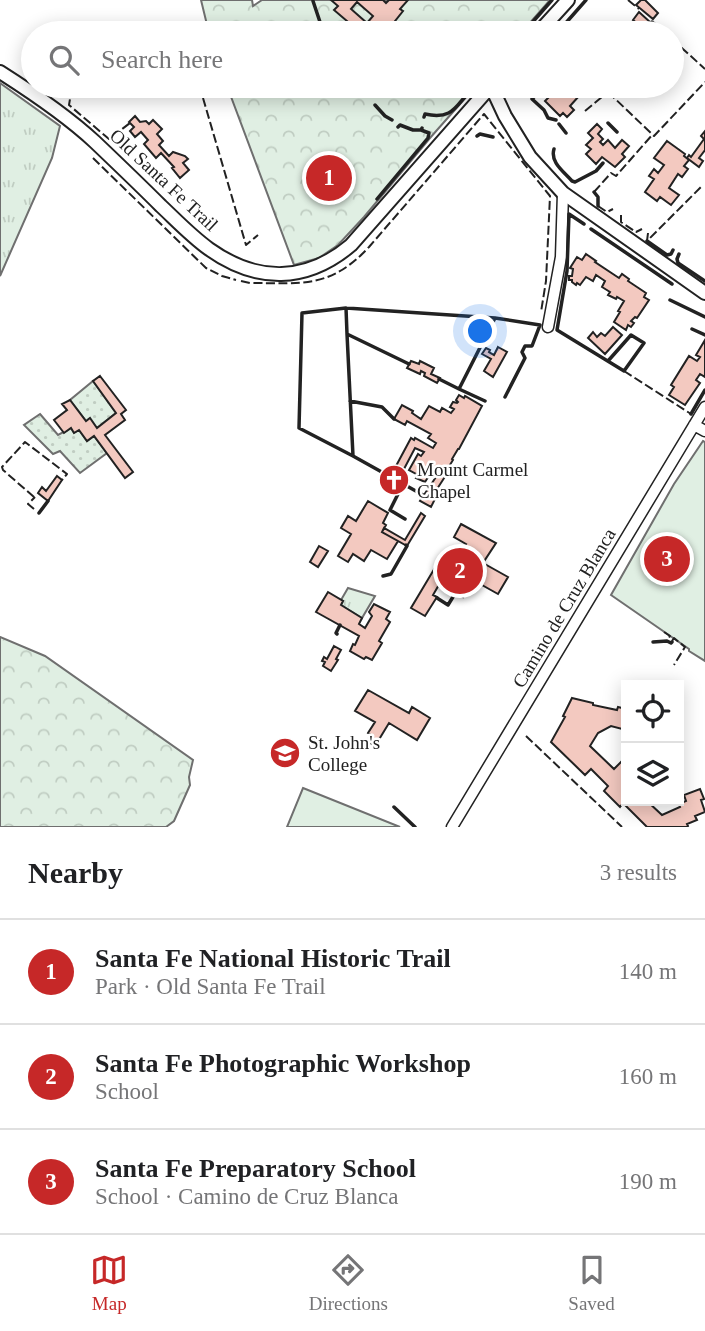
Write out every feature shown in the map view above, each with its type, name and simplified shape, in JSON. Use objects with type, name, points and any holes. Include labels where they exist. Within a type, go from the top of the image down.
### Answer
[{"type":"street","points":[[549,21],[568,0]]},
{"type":"street","name":"Old Santa Fe Trail","points":[[0,72],[21,86]]},
{"type":"street","name":"Old Santa Fe Trail","points":[[39,98],[93,140],[210,249],[238,266],[264,273],[286,274],[319,266],[351,244],[480,98]]},
{"type":"street","points":[[497,98],[530,157],[563,193],[705,293]]},
{"type":"street","points":[[548,327],[561,257],[563,193]]},
{"type":"street","name":"Camino de Cruz Blanca","points":[[452,827],[705,407]]},
{"type":"street","points":[[694,425],[705,431]]},
{"type":"green space","points":[[201,0],[252,0],[253,6],[262,0],[550,0],[532,21],[206,21]]},
{"type":"green space","points":[[0,83],[60,126],[52,158],[0,276]]},
{"type":"green space","points":[[231,98],[465,98],[338,245],[319,258],[294,265]]},
{"type":"green space","points":[[93,381],[116,413],[97,428],[86,421],[70,400]]},
{"type":"green space","points":[[40,414],[58,435],[71,428],[74,433],[79,430],[87,441],[94,436],[107,453],[80,473],[60,451],[53,454],[24,425]]},
{"type":"green space","points":[[703,441],[705,661],[611,595],[674,484]]},
{"type":"green space","points":[[348,588],[375,596],[362,618],[341,605]]},
{"type":"green space","points":[[0,637],[45,656],[193,760],[190,785],[174,821],[166,827],[0,827]]},
{"type":"green space","points":[[303,788],[400,827],[287,827]]},
{"type":"building","points":[[331,0],[383,0],[386,3],[389,0],[408,0],[395,21],[369,21],[373,16],[357,2],[351,9],[365,21],[347,21],[334,10],[338,6]]},
{"type":"building","points":[[645,0],[658,13],[653,19],[636,5]]},
{"type":"building","points":[[639,12],[649,21],[634,21]]},
{"type":"building","points":[[548,98],[577,98],[570,106],[574,110],[567,117],[563,113],[560,116],[545,101]]},
{"type":"building","points":[[135,116],[140,122],[146,121],[149,124],[153,120],[162,129],[157,134],[163,141],[159,145],[169,156],[173,152],[188,159],[183,163],[189,170],[180,178],[161,153],[156,158],[144,144],[148,140],[141,132],[135,137],[130,131],[134,127],[129,122]]},
{"type":"building","points":[[597,124],[602,129],[598,134],[603,139],[600,142],[603,145],[608,140],[615,148],[622,140],[629,146],[622,154],[625,157],[615,167],[602,157],[596,164],[586,154],[591,149],[586,145],[593,138],[588,133]]},
{"type":"building","points":[[705,131],[705,150],[699,158],[703,161],[699,167],[687,158],[689,155],[691,157],[704,139],[701,136]]},
{"type":"building","points":[[667,141],[689,160],[684,166],[688,169],[682,177],[678,174],[669,188],[679,195],[671,205],[660,197],[657,201],[645,192],[654,179],[649,176],[654,169],[658,173],[664,165],[654,158]]},
{"type":"building","points":[[586,254],[619,278],[622,274],[646,293],[644,297],[649,300],[637,318],[631,321],[634,323],[631,327],[628,325],[626,330],[614,322],[624,301],[608,295],[610,292],[602,287],[605,281],[596,275],[593,281],[586,277],[580,285],[569,280],[573,269],[570,268],[577,257],[582,260]]},
{"type":"building","points":[[613,327],[622,335],[605,354],[588,338],[593,332],[597,337],[601,333],[605,336]]},
{"type":"building","points":[[705,340],[705,377],[700,374],[696,380],[700,383],[685,405],[669,395],[674,387],[671,385],[689,356],[697,361],[700,357],[696,355]]},
{"type":"building","points":[[498,347],[507,352],[493,377],[484,371],[491,359],[482,354],[486,348],[494,355]]},
{"type":"building","points":[[411,361],[419,364],[420,361],[434,368],[431,374],[440,378],[437,383],[424,376],[425,373],[421,371],[420,374],[407,368]]},
{"type":"building","points":[[100,376],[126,410],[121,414],[125,420],[105,435],[133,472],[125,478],[94,436],[87,441],[79,430],[74,433],[71,428],[64,433],[54,420],[67,410],[62,404],[70,400],[86,421],[90,418],[97,428],[116,413],[93,381]]},
{"type":"building","points":[[459,395],[482,406],[452,459],[448,468],[450,469],[437,489],[439,491],[431,507],[420,501],[438,474],[432,471],[425,482],[416,478],[418,475],[409,470],[418,454],[421,456],[424,452],[415,448],[404,469],[396,466],[411,438],[433,448],[436,443],[428,438],[431,434],[407,421],[405,425],[394,419],[402,405],[421,419],[429,406],[440,412],[442,408],[451,413],[454,409],[450,407],[453,402],[458,402],[456,400]]},
{"type":"building","points":[[57,476],[62,480],[48,501],[38,493],[42,487],[46,491]]},
{"type":"building","points":[[368,501],[388,513],[382,532],[398,541],[387,559],[371,550],[364,561],[353,554],[348,562],[338,556],[351,534],[341,528],[348,516],[356,521]]},
{"type":"building","points":[[421,513],[425,516],[407,546],[382,532],[384,528],[405,540]]},
{"type":"building","points":[[461,524],[496,543],[483,563],[508,577],[498,594],[473,580],[463,597],[440,583],[433,595],[437,597],[425,616],[411,608],[436,566],[449,573],[466,544],[454,537]]},
{"type":"building","points":[[319,546],[328,551],[318,567],[310,562]]},
{"type":"building","points":[[328,592],[343,601],[341,605],[362,618],[359,624],[365,628],[372,616],[369,612],[374,604],[390,612],[386,619],[390,622],[372,660],[366,657],[364,659],[350,651],[359,636],[316,612]]},
{"type":"building","points":[[334,646],[341,650],[331,671],[323,666],[325,662],[322,661],[324,657],[327,659]]},
{"type":"building","points":[[368,690],[409,713],[412,707],[430,718],[417,740],[389,723],[375,746],[367,741],[371,735],[368,733],[375,722],[355,711]]},
{"type":"building","points":[[572,698],[617,710],[618,707],[621,708],[621,729],[611,726],[598,733],[590,746],[614,769],[621,762],[620,807],[604,791],[608,786],[591,769],[585,775],[551,742],[565,717],[563,716]]},
{"type":"building","points":[[700,789],[705,812],[695,816],[697,820],[687,824],[687,827],[647,827],[626,806],[652,806],[662,815],[684,806],[684,795]]},
{"type":"fence","points":[[628,0],[639,9]]},
{"type":"fence","points":[[684,50],[705,69]]},
{"type":"fence","points":[[614,98],[654,136],[705,82]]},
{"type":"fence","points":[[70,98],[69,105],[109,139],[130,123]]},
{"type":"fence","points":[[203,98],[246,245],[258,235]]},
{"type":"fence","points":[[585,111],[601,98]]},
{"type":"fence","points":[[241,281],[314,281],[328,277],[355,261],[484,114],[550,196],[546,281],[541,312]]},
{"type":"fence","points":[[594,192],[611,173],[616,176],[653,134]]},
{"type":"fence","points":[[93,158],[206,268],[236,280]]},
{"type":"fence","points":[[648,233],[647,241],[702,186]]},
{"type":"fence","points":[[598,206],[607,212],[613,209]]},
{"type":"fence","points":[[621,215],[621,222],[636,232],[642,229]]},
{"type":"fence","points":[[624,371],[691,414]]},
{"type":"fence","points":[[34,497],[2,467],[25,442],[67,474],[62,480]]},
{"type":"fence","points":[[34,509],[28,504],[35,497]]},
{"type":"fence","points":[[664,632],[670,636],[668,639]]},
{"type":"fence","points":[[672,641],[674,638],[685,647],[674,665]]},
{"type":"fence","points":[[526,736],[622,827]]},
{"type":"wall","points":[[534,21],[552,0]]},
{"type":"wall","points":[[568,21],[586,0]]},
{"type":"wall","points":[[313,1],[320,21]]},
{"type":"wall","points":[[424,117],[425,114],[444,115],[464,98]]},
{"type":"wall","points":[[533,98],[548,118],[556,120]]},
{"type":"wall","points":[[375,105],[392,120]]},
{"type":"wall","points":[[608,123],[617,132]]},
{"type":"wall","points":[[559,124],[566,133]]},
{"type":"wall","points":[[398,127],[400,125],[421,130]]},
{"type":"wall","points":[[377,199],[428,138],[429,133],[421,130],[422,128]]},
{"type":"wall","points":[[477,136],[480,134],[493,137]]},
{"type":"wall","points":[[554,149],[554,158],[561,170],[575,182],[596,171],[603,163]]},
{"type":"wall","points":[[594,192],[598,197],[598,206]]},
{"type":"wall","points":[[584,224],[569,214],[567,271],[557,330],[624,371],[644,343],[631,335],[608,361]]},
{"type":"wall","points":[[591,229],[672,284]]},
{"type":"wall","points":[[647,241],[667,255],[673,250]]},
{"type":"wall","points":[[679,254],[678,263],[705,281]]},
{"type":"wall","points":[[670,300],[705,317]]},
{"type":"wall","points":[[346,308],[302,313],[299,428],[353,456],[347,334]]},
{"type":"wall","points":[[409,364],[347,334],[346,308],[495,318]]},
{"type":"wall","points":[[485,401],[459,389],[495,318],[540,325],[532,346],[525,346],[522,352],[525,358],[505,397]]},
{"type":"wall","points":[[692,329],[705,335]]},
{"type":"wall","points":[[439,379],[459,389]]},
{"type":"wall","points":[[691,414],[705,390]]},
{"type":"wall","points":[[350,401],[382,407],[394,419]]},
{"type":"wall","points":[[353,456],[423,495]]},
{"type":"wall","points":[[399,492],[390,510],[405,519]]},
{"type":"wall","points":[[39,513],[48,501]]},
{"type":"wall","points":[[383,576],[391,574],[406,545]]},
{"type":"wall","points":[[437,598],[448,605],[456,592]]},
{"type":"wall","points":[[337,634],[340,625]]},
{"type":"wall","points":[[653,642],[672,642]]},
{"type":"wall","points":[[394,807],[415,827]]},
{"type":"place","name":"Santa Fe National Historic Trail","points":[[329,178]]},
{"type":"place","name":"Mount Carmel Chapel","points":[[394,480]]},
{"type":"place","name":"Santa Fe Preparatory School","points":[[667,559]]},
{"type":"place","name":"Santa Fe Photographic Workshop","points":[[460,571]]},
{"type":"place","name":"St. John's College","points":[[285,753]]}]
